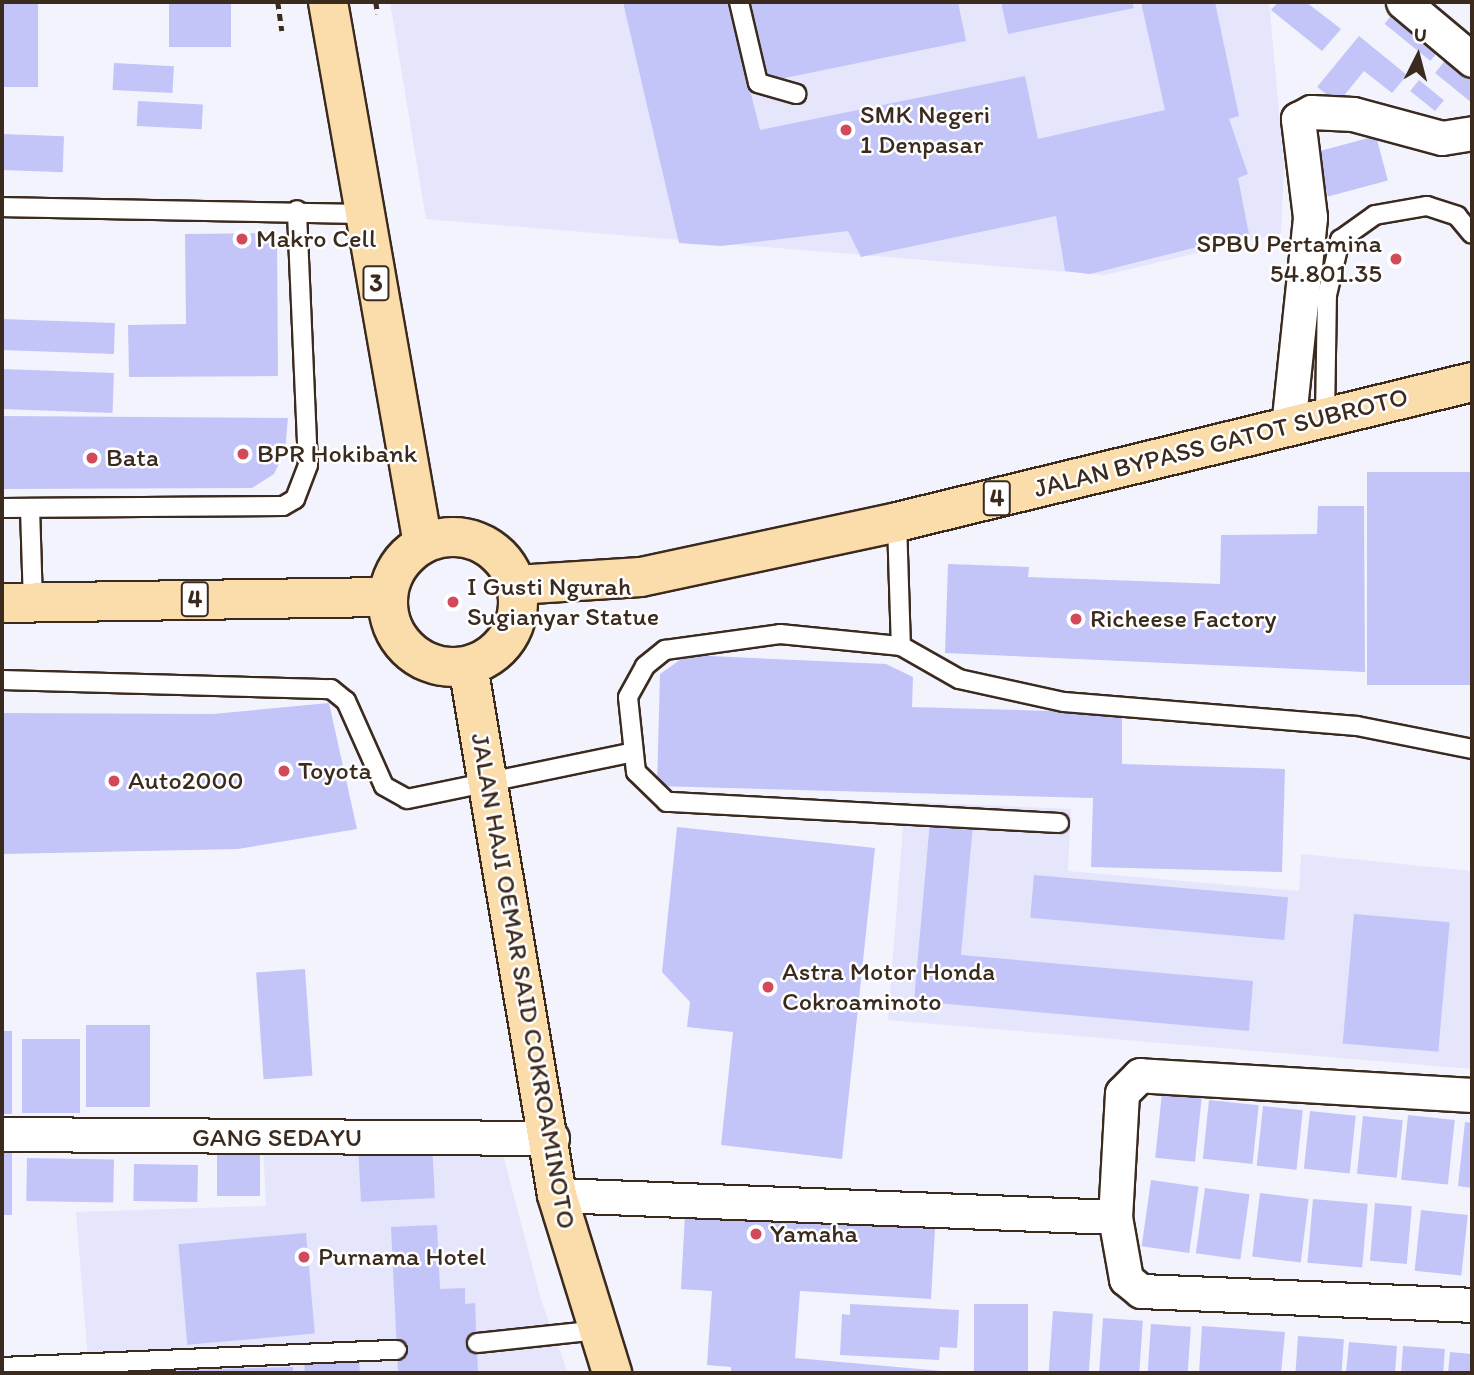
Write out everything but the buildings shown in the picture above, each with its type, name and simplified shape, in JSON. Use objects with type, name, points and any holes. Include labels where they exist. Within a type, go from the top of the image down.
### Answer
[{"type":"highway","name":"3","points":[[328,2],[423,544]]},
{"type":"highway","name":"JALAN BYPASS GATOT SUBROTO","points":[[516,585],[642,577],[897,522],[1472,382]]},
{"type":"highway","points":[[468,539],[498,556],[516,585],[515,625],[488,658],[468,666],[430,664],[414,654],[390,620],[388,597],[398,566],[423,544],[468,539]]},
{"type":"highway","name":"4","points":[[17,602],[388,597]]},
{"type":"highway","name":"JALAN HAJI OEMAR SAID COKROAMINOTO","points":[[468,666],[485,785],[552,1138],[557,1195],[612,1373]]},
{"type":"street","points":[[1403,2],[1472,60]]},
{"type":"street","points":[[1288,427],[1310,217],[1298,119],[1311,112],[1353,114],[1442,138],[1472,133]]},
{"type":"street","points":[[1472,1095],[1139,1075],[1122,1093],[1115,1217],[1126,1279],[1141,1291],[1472,1305]]},
{"type":"street","name":"GANG SEDAYU","points":[[2,1134],[552,1138]]},
{"type":"street","points":[[557,1195],[1115,1217]]},
{"type":"lane","points":[[739,2],[758,83],[796,94]]},
{"type":"lane","points":[[1325,418],[1327,295],[1340,240],[1375,215],[1427,206],[1457,216],[1472,234]]},
{"type":"lane","points":[[2,207],[297,210],[365,214]]},
{"type":"lane","points":[[2,508],[283,506],[295,499],[308,465],[297,210]]},
{"type":"lane","points":[[17,602],[30,508]]},
{"type":"lane","points":[[897,522],[901,646]]},
{"type":"lane","points":[[1059,823],[667,802],[648,787],[630,752],[628,697],[645,666],[665,650],[780,634],[901,646],[959,679],[1064,702],[1357,726],[1472,749]]},
{"type":"lane","points":[[2,680],[331,690],[346,701],[394,795],[407,799],[485,785],[630,752]]},
{"type":"lane","points":[[477,1343],[598,1330]]},
{"type":"lane","points":[[2,1367],[397,1350]]},
{"type":"path","points":[[278,2],[282,31]]},
{"type":"path","points":[[376,2],[377,14]]},
{"type":"shaded area","name":"SMK Negeri 1 Denpasar","points":[[390,2],[1269,2],[1284,166],[1281,233],[1105,275],[426,219]]},
{"type":"shaded area","points":[[905,802],[1071,809],[1068,871],[1299,891],[1301,854],[1472,871],[1472,1069],[888,1020]]},
{"type":"shaded area","name":"Purnama Hotel","points":[[494,1120],[542,1303],[568,1373],[89,1373],[76,1212],[266,1206],[262,1127]]},
{"type":"place","name":"SMK Negeri 1 Denpasar","points":[[846,130]]},
{"type":"place","name":"Makro Cell","points":[[242,239]]},
{"type":"place","name":"SPBU Pertamina 54.801.35","points":[[1396,259]]},
{"type":"place","name":"BPR Hokibank","points":[[243,454]]},
{"type":"place","name":"Bata","points":[[92,458]]},
{"type":"place","name":"I Gusti Ngurah Sugianyar Statue","points":[[453,602]]},
{"type":"place","name":"Richeese Factory","points":[[1076,619]]},
{"type":"place","name":"Toyota","points":[[284,771]]},
{"type":"place","name":"Auto2000","points":[[114,781]]},
{"type":"place","name":"Astra Motor Honda Cokroaminoto","points":[[768,987]]},
{"type":"place","name":"Yamaha","points":[[756,1234]]},
{"type":"place","name":"Purnama Hotel","points":[[304,1257]]}]
